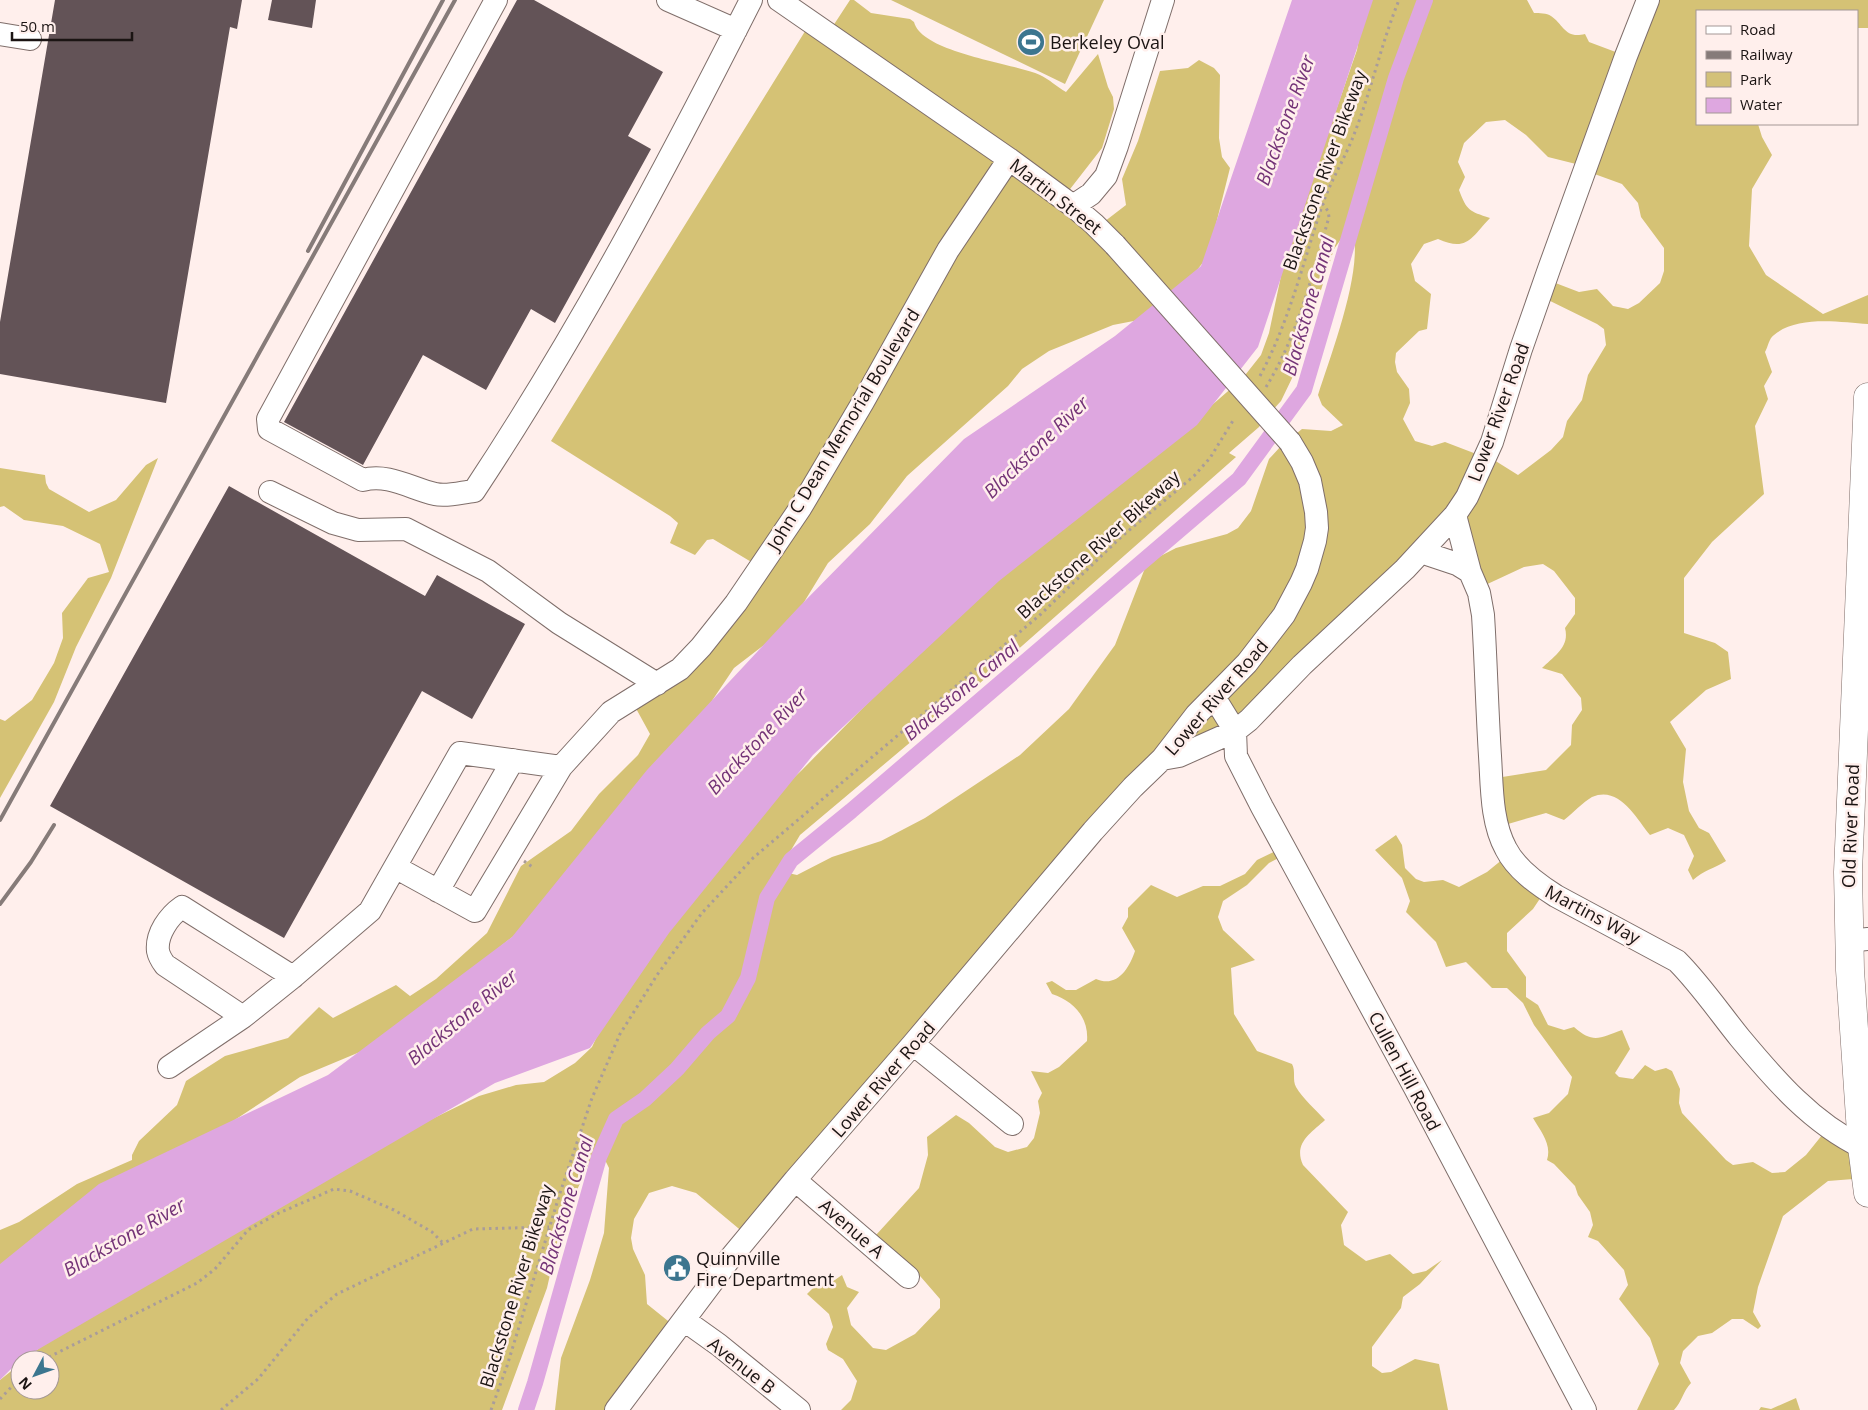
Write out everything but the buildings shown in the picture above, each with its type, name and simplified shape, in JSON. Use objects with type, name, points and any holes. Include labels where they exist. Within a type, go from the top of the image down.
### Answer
[{"type":"main road","name":"Old River Road","points":[[1868,397],[1848,872],[1858,940],[1862,1148],[1868,1194]]},
{"type":"street","points":[[496,0],[268,419],[269,430],[363,480],[373,477],[437,495],[474,491],[522,420],[616,258],[751,0]]},
{"type":"street","points":[[668,0],[736,30]]},
{"type":"street","name":"Martin Street","points":[[779,0],[1009,159],[1073,206],[1094,224],[1115,245],[1290,442]]},
{"type":"street","points":[[1073,206],[1092,194],[1106,176],[1163,0]]},
{"type":"street","name":"Lower River Road","points":[[1162,759],[1179,756],[1235,731],[1421,552],[1454,515],[1467,497],[1492,442],[1521,348],[1648,0]]},
{"type":"street","points":[[0,34],[30,39]]},
{"type":"street","name":"John C Dean Memorial Boulevard","points":[[438,890],[475,911],[561,767],[611,712],[680,669],[701,647],[736,603],[801,507],[863,402],[948,250],[1009,159]]},
{"type":"street","name":"Lower River Road","points":[[616,1410],[728,1261],[796,1180],[1093,831],[1132,787],[1162,759],[1196,715],[1246,663],[1284,615],[1301,582],[1315,541],[1317,528],[1310,480],[1290,442]]},
{"type":"street","points":[[270,492],[333,523],[358,530],[406,529],[488,571],[559,623],[657,684]]},
{"type":"street","name":"Martins Way","points":[[1454,515],[1470,572],[1479,593],[1483,615],[1492,794],[1499,836],[1506,851],[1521,869],[1550,892],[1677,961],[1690,973],[1741,1039],[1796,1101],[1842,1138],[1862,1148]]},
{"type":"street","points":[[1421,552],[1457,564],[1470,572]]},
{"type":"street","points":[[1214,697],[1235,731]]},
{"type":"street","name":"Cullen Hill Road","points":[[1235,731],[1236,756],[1262,807],[1415,1088],[1585,1410]]},
{"type":"street","points":[[169,1067],[243,1017],[370,911],[460,753],[561,767]]},
{"type":"street","points":[[395,867],[438,890],[513,760]]},
{"type":"street","points":[[243,1017],[165,965],[158,952],[158,939],[173,914],[182,908],[293,977]]},
{"type":"street","points":[[913,1044],[1012,1124]]},
{"type":"street","name":"Avenue A","points":[[796,1180],[908,1277]]},
{"type":"street","name":"Avenue B","points":[[684,1320],[719,1345],[800,1410]]},
{"type":"path","name":"Blackstone River Bikeway","points":[[1260,376],[1274,351],[1293,299],[1322,203],[1353,136],[1390,21],[1399,0]]},
{"type":"path","points":[[1255,402],[1276,371],[1302,312],[1329,217],[1328,210],[1322,203]]},
{"type":"path","name":"Blackstone River Bikeway","points":[[491,1410],[507,1366],[549,1228],[592,1098],[620,1034],[657,975],[702,913],[753,858],[1033,621],[1121,537],[1194,476],[1210,458],[1234,419]]},
{"type":"path","points":[[60,1352],[197,1283],[214,1269],[248,1230],[279,1213],[334,1189],[350,1191],[394,1210],[432,1232],[442,1242]]},
{"type":"path","points":[[221,1410],[258,1379],[308,1318],[337,1294],[442,1242],[473,1229],[549,1228]]},
{"type":"path","points":[[0,1399],[10,1388]]},
{"type":"green space","name":"Berkeley Oval","points":[[891,0],[1104,0],[1065,84]]},
{"type":"shaded area","points":[[850,0],[854,0],[871,13],[910,19],[921,33],[933,42],[970,56],[1040,75],[1066,92],[1098,54],[1113,97],[1114,109],[1102,148],[1067,193],[1100,225],[1126,205],[1122,179],[1138,141],[1160,71],[1188,68],[1199,60],[1214,68],[1220,75],[1219,138],[1222,157],[1230,168],[1208,256],[1172,302],[1149,318],[1113,325],[1049,351],[1022,369],[1008,386],[907,476],[870,524],[828,563],[790,625],[734,668],[691,732],[577,885],[379,1044],[300,1077],[0,1274],[0,1230],[19,1222],[77,1184],[132,1160],[132,1155],[139,1141],[177,1105],[186,1081],[225,1056],[288,1038],[319,1007],[333,1018],[396,985],[410,996],[436,979],[487,933],[521,866],[571,831],[599,794],[638,755],[650,734],[633,703],[657,689],[758,566],[713,539],[707,540],[695,555],[670,543],[678,523],[670,516],[551,441],[812,20],[833,26]]},
{"type":"shaded area","points":[[1366,0],[1527,0],[1534,13],[1549,15],[1569,33],[1573,35],[1585,34],[1589,42],[1621,54],[1650,0],[1868,0],[1868,28],[1858,28],[1858,10],[1696,10],[1696,125],[1758,125],[1762,137],[1772,155],[1752,189],[1749,246],[1766,275],[1823,314],[1868,295],[1868,324],[1832,321],[1806,322],[1783,329],[1771,338],[1765,352],[1772,372],[1764,386],[1768,399],[1755,426],[1764,494],[1712,542],[1684,578],[1684,633],[1715,643],[1728,652],[1731,679],[1706,690],[1670,722],[1686,749],[1683,782],[1689,811],[1699,828],[1709,833],[1726,861],[1693,880],[1688,870],[1694,856],[1684,835],[1668,828],[1650,835],[1626,805],[1610,795],[1602,794],[1592,797],[1564,820],[1546,813],[1508,824],[1496,778],[1546,770],[1571,745],[1572,725],[1582,710],[1581,698],[1562,674],[1542,668],[1563,646],[1566,635],[1565,628],[1575,614],[1575,598],[1554,571],[1543,564],[1524,567],[1481,587],[1445,528],[1227,727],[1170,755],[750,1238],[696,1193],[672,1186],[649,1193],[634,1219],[631,1238],[633,1249],[645,1275],[647,1304],[678,1329],[616,1410],[555,1410],[561,1358],[590,1280],[604,1233],[609,1168],[600,1150],[590,1161],[561,1226],[547,1288],[502,1410],[0,1410],[0,1380],[10,1372],[10,1400],[60,1400],[60,1350],[37,1350],[56,1335],[356,1156],[479,1096],[516,1085],[544,1082],[575,1063],[592,1047],[618,992],[749,820],[802,770],[1010,558],[1204,412],[1242,379],[1261,355],[1269,333],[1285,257],[1357,50]],"holes":[[[1505,120],[1526,135],[1548,157],[1584,166],[1589,172],[1622,184],[1638,203],[1641,217],[1664,248],[1664,271],[1660,283],[1639,303],[1628,309],[1613,306],[1597,289],[1579,292],[1545,279],[1540,296],[1604,329],[1606,345],[1588,375],[1582,400],[1567,421],[1563,437],[1551,450],[1518,475],[1486,455],[1479,455],[1445,442],[1432,446],[1415,441],[1403,419],[1410,403],[1409,389],[1397,372],[1395,362],[1396,353],[1419,331],[1427,329],[1431,294],[1415,281],[1411,264],[1424,244],[1438,239],[1456,244],[1468,241],[1490,218],[1477,214],[1470,209],[1464,202],[1459,190],[1465,177],[1458,162],[1464,143],[1486,122]],[[1353,231],[1355,248],[1354,268],[1344,313],[1318,395],[1322,405],[1343,425],[1331,431],[1302,429],[1281,446],[1269,459],[1251,511],[1238,528],[1227,534],[1176,548],[1147,563],[1115,645],[1069,709],[1020,755],[925,818],[881,841],[832,857],[797,875],[788,873],[784,862],[800,835],[963,698],[1236,457],[1229,453],[1259,427],[1268,412],[1271,412],[1281,401],[1295,372],[1334,249],[1344,235]]]},
{"type":"shaded area","points":[[158,458],[111,578],[76,647],[54,702],[0,798],[0,719],[5,721],[32,700],[54,663],[63,638],[62,613],[88,578],[109,572],[100,544],[63,526],[24,520],[4,506],[0,507],[0,468],[45,475],[49,489],[89,512],[116,500],[146,465]]},
{"type":"shaded area","points":[[1396,835],[1402,845],[1405,868],[1416,879],[1424,882],[1443,880],[1459,887],[1487,872],[1514,850],[1547,888],[1533,909],[1507,933],[1507,951],[1526,977],[1526,997],[1538,1005],[1548,1025],[1564,1030],[1574,1027],[1592,1038],[1602,1037],[1622,1030],[1630,1049],[1615,1073],[1619,1077],[1633,1079],[1645,1065],[1655,1071],[1666,1068],[1672,1071],[1680,1089],[1679,1103],[1682,1113],[1726,1160],[1733,1165],[1753,1162],[1772,1173],[1785,1172],[1806,1155],[1831,1124],[1866,1178],[1828,1181],[1783,1216],[1758,1287],[1753,1312],[1761,1326],[1758,1329],[1743,1319],[1732,1319],[1712,1333],[1698,1336],[1683,1351],[1680,1363],[1691,1383],[1674,1410],[1637,1410],[1659,1364],[1650,1338],[1619,1299],[1628,1285],[1624,1270],[1598,1241],[1588,1237],[1593,1225],[1590,1212],[1578,1195],[1575,1186],[1554,1164],[1547,1160],[1547,1143],[1533,1118],[1549,1113],[1568,1094],[1572,1077],[1534,1025],[1523,1003],[1507,988],[1492,988],[1466,962],[1446,967],[1436,942],[1406,912],[1410,901],[1402,878],[1375,850]]},
{"type":"shaded area","points":[[1286,846],[1288,853],[1269,863],[1247,885],[1223,901],[1218,917],[1223,930],[1255,960],[1231,968],[1234,1014],[1257,1051],[1292,1064],[1296,1087],[1325,1120],[1305,1139],[1300,1151],[1300,1157],[1303,1165],[1348,1212],[1341,1225],[1344,1245],[1366,1261],[1390,1254],[1413,1274],[1426,1271],[1442,1260],[1420,1284],[1403,1297],[1401,1308],[1372,1347],[1372,1366],[1382,1373],[1391,1372],[1415,1359],[1439,1364],[1448,1410],[841,1410],[851,1400],[857,1381],[843,1359],[828,1350],[826,1344],[833,1327],[829,1314],[807,1294],[815,1286],[829,1284],[842,1275],[847,1287],[859,1292],[847,1308],[851,1325],[873,1348],[886,1350],[915,1334],[940,1308],[940,1299],[914,1269],[876,1235],[919,1188],[928,1155],[927,1137],[956,1115],[969,1123],[995,1147],[1008,1152],[1027,1147],[1034,1138],[1040,1113],[1038,1101],[1042,1093],[1031,1071],[1048,1073],[1059,1067],[1087,1041],[1085,1025],[1078,1011],[1067,1001],[1052,994],[1046,983],[1052,981],[1066,990],[1076,990],[1096,979],[1110,981],[1121,975],[1126,970],[1135,951],[1122,928],[1128,917],[1128,908],[1151,885],[1177,897],[1203,886],[1220,886],[1245,874],[1257,860]]},
{"type":"shaded area","points":[[1796,1398],[1800,1410],[1759,1410],[1761,1407],[1771,1409]]},
{"type":"water","name":"Blackstone River","points":[[1292,0],[1373,0],[1258,347],[1197,425],[999,581],[813,755],[669,933],[590,1048],[495,1083],[37,1350],[10,1350],[10,1370],[0,1380],[0,1264],[99,1184],[328,1075],[512,937],[647,770],[798,608],[964,439],[1115,336],[1201,266]]},
{"type":"waterway","name":"Blackstone Canal","points":[[526,1410],[599,1157],[616,1119],[645,1099],[677,1069],[708,1033],[728,1016],[748,978],[767,898],[791,860],[851,811],[1239,479],[1304,390],[1396,78],[1425,0]]},
{"type":"railway","points":[[308,251],[443,0]]},
{"type":"railway","points":[[0,820],[455,0]]},
{"type":"railway","points":[[0,904],[31,862],[54,825]]},
{"type":"place","name":"Berkeley Oval","points":[[1031,42]]},
{"type":"place","name":"Quinnville Fire Department","points":[[677,1268]]}]
